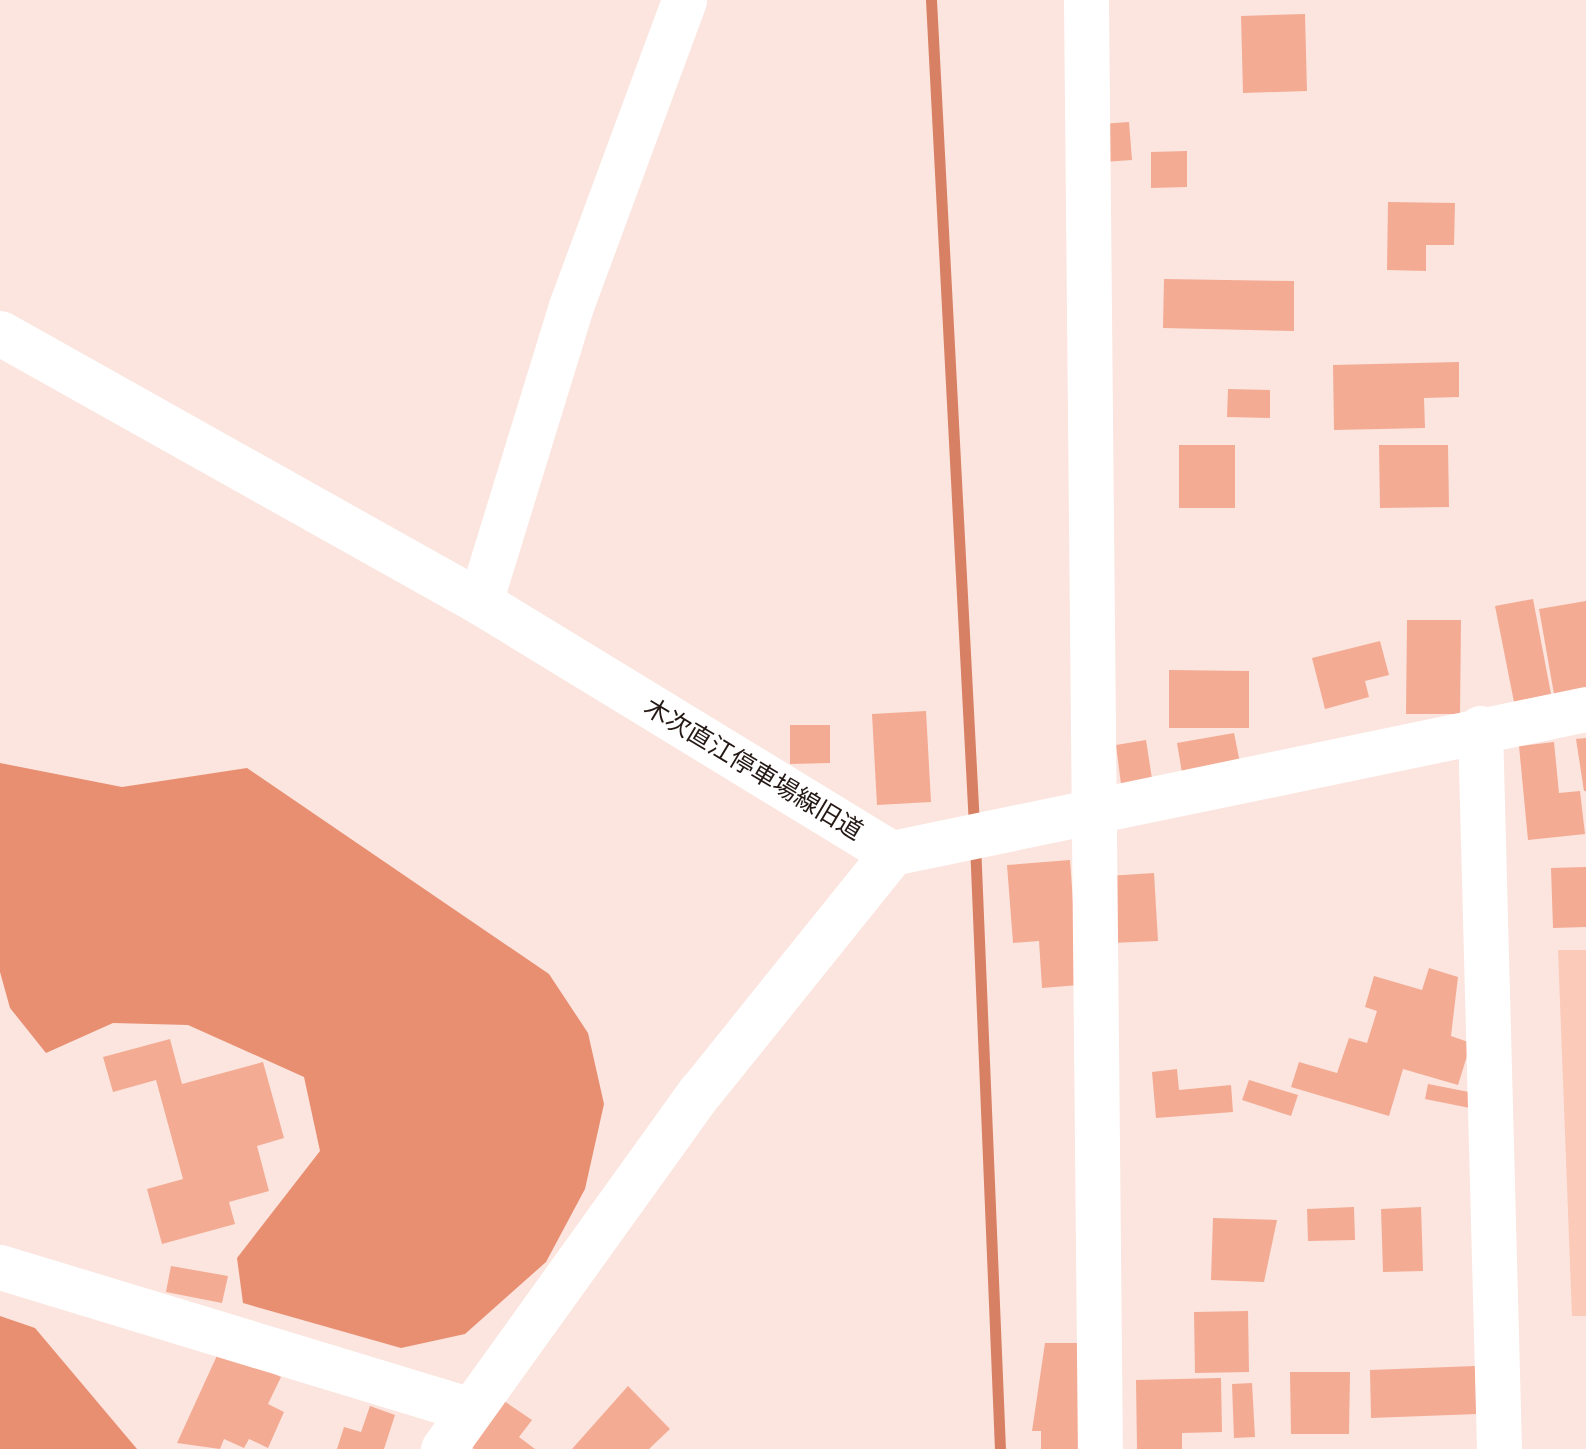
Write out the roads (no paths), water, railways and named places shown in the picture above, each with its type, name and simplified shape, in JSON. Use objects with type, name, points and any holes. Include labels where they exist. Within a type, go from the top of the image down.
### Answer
[{"type":"street","points":[[480,602],[572,306],[684,0]]},
{"type":"street","points":[[1086,0],[1100,1449]]},
{"type":"street","name":"木次直江停車場線旧道","points":[[0,333],[480,602],[892,853],[1586,709]]},
{"type":"street","points":[[1480,728],[1499,1449]]},
{"type":"street","points":[[443,1449],[464,1408],[892,853]]},
{"type":"street","points":[[0,1267],[464,1408]]},
{"type":"waterway","points":[[931,0],[974,825]]},
{"type":"waterway","points":[[975,843],[1000,1449]]}]
